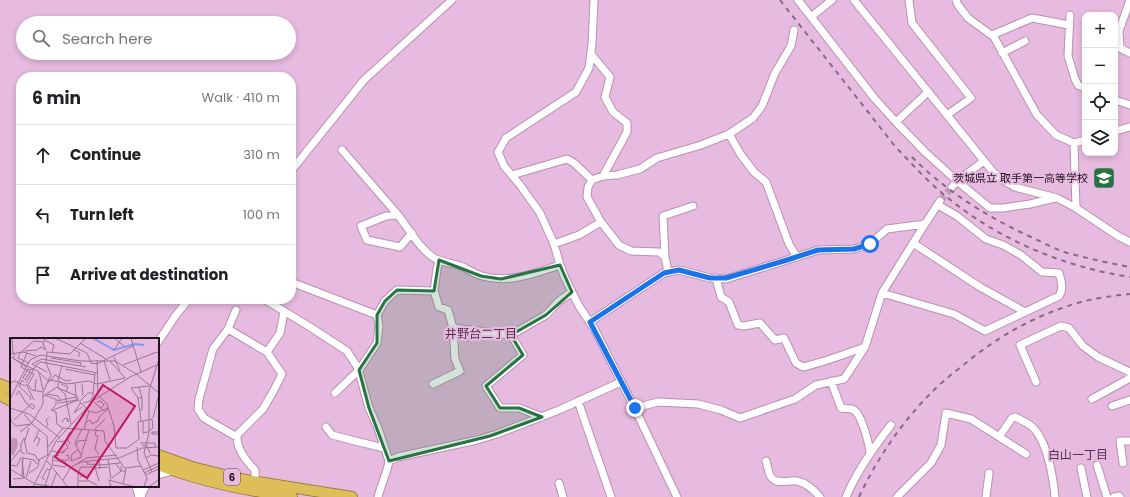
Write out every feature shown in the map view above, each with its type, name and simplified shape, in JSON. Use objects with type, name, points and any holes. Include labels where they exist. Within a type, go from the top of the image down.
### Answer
[{"type":"highway","points":[[0,384],[10,389]]},
{"type":"highway","points":[[0,395],[10,400]]},
{"type":"highway","name":"6","points":[[159,455],[214,473],[255,490],[352,497]]},
{"type":"highway","name":"6","points":[[159,465],[172,471],[216,483],[292,497]]},
{"type":"street","points":[[296,165],[364,80],[452,0]]},
{"type":"street","points":[[594,0],[590,68],[576,92],[506,138],[498,152],[504,166],[540,213],[554,244],[560,265],[572,292],[579,306],[590,322],[635,408],[677,497]]},
{"type":"street","points":[[798,0],[875,99],[896,122],[925,152],[990,208],[1003,208],[1030,204],[1057,198]]},
{"type":"street","points":[[811,17],[832,0]]},
{"type":"street","points":[[854,0],[993,172],[1004,181],[1015,186],[1057,198],[1076,208],[1118,236],[1130,242]]},
{"type":"street","points":[[909,0],[912,24],[970,98],[947,115]]},
{"type":"street","points":[[956,0],[968,18],[994,37],[1037,115],[1056,135],[1074,143],[1082,141]]},
{"type":"street","points":[[1130,0],[1119,31],[1120,48],[1130,53]]},
{"type":"street","points":[[1070,15],[1068,56],[1075,79],[1078,85],[1082,87]]},
{"type":"street","points":[[992,35],[1032,18],[1069,25]]},
{"type":"street","points":[[665,256],[659,252],[631,252],[619,246],[587,197],[588,187],[592,180],[603,176],[617,176],[640,169],[657,158],[729,134],[753,118],[762,106],[776,73],[791,46],[794,30]]},
{"type":"street","points":[[1002,53],[1025,41]]},
{"type":"street","points":[[591,54],[610,77],[605,97],[612,112],[627,123],[627,132],[603,176]]},
{"type":"street","points":[[896,122],[928,92]]},
{"type":"street","points":[[1118,101],[1130,105]]},
{"type":"street","points":[[1118,130],[1130,127]]},
{"type":"street","points":[[729,134],[741,155],[754,172],[766,182],[789,244],[797,257]]},
{"type":"street","points":[[1074,143],[1076,208]]},
{"type":"street","points":[[342,150],[398,215],[419,245],[436,259],[462,267],[481,276],[501,279],[518,278],[560,265]]},
{"type":"street","points":[[512,175],[567,159],[574,163],[592,180]]},
{"type":"street","points":[[952,187],[957,181],[984,161]]},
{"type":"street","points":[[635,408],[658,402],[698,404],[721,410],[740,418],[795,399],[816,385],[844,379],[865,347],[882,293],[939,204],[986,239],[1021,255],[1042,272],[1058,273],[1061,281],[1062,292],[1059,296],[985,331],[954,314],[882,293]]},
{"type":"street","points":[[668,272],[665,256],[662,216],[693,206]]},
{"type":"street","points":[[398,215],[386,216],[361,226],[367,240],[400,247],[412,233]]},
{"type":"street","points":[[554,244],[578,235],[602,222]]},
{"type":"street","points":[[590,322],[664,273],[679,270],[710,278],[726,278],[818,250],[854,249],[870,244],[886,229],[925,224]]},
{"type":"street","points":[[913,243],[980,287],[1025,312]]},
{"type":"street","points":[[433,384],[460,371],[455,359],[453,328],[448,310],[439,307],[434,291],[439,260]]},
{"type":"street","points":[[716,278],[721,297],[729,302],[738,324],[744,326],[760,323],[775,340],[784,338],[796,363],[803,367],[831,360],[865,347]]},
{"type":"street","points":[[296,284],[377,315]]},
{"type":"street","points":[[335,393],[359,370],[377,344],[377,315],[385,300],[398,290],[434,291]]},
{"type":"street","points":[[453,328],[511,335],[546,315],[559,301],[572,292]]},
{"type":"street","points":[[159,341],[185,304]]},
{"type":"street","points":[[272,304],[347,351],[359,370],[369,408],[378,428],[389,461],[378,497]]},
{"type":"street","points":[[236,310],[228,329],[213,349],[199,399],[198,409],[204,418],[237,437]]},
{"type":"street","points":[[267,352],[280,333],[284,312]]},
{"type":"street","points":[[1036,382],[1020,345],[1061,326],[1069,328],[1083,346],[1098,357],[1130,372]]},
{"type":"street","points":[[228,329],[267,352],[282,374],[263,409],[237,437],[244,458],[255,470],[255,490]]},
{"type":"street","points":[[511,335],[523,356],[486,386],[500,408],[519,408],[542,417]]},
{"type":"street","points":[[1092,399],[1130,378]]},
{"type":"street","points":[[831,381],[841,408],[856,411],[869,443],[870,453]]},
{"type":"street","points":[[389,461],[398,457],[490,436],[542,417],[621,382]]},
{"type":"street","points":[[1112,406],[1130,400]]},
{"type":"street","points":[[578,401],[610,497]]},
{"type":"street","points":[[897,497],[931,463],[938,451],[941,445],[946,413],[971,418],[1026,454]]},
{"type":"street","points":[[999,436],[1012,418],[1016,417],[1030,425],[1039,436],[1049,460],[1056,497]]},
{"type":"street","points":[[846,497],[858,471],[891,425]]},
{"type":"street","points":[[326,427],[332,435],[384,448]]},
{"type":"street","points":[[1122,463],[1120,441],[1130,440]]},
{"type":"street","points":[[766,461],[770,476],[777,482],[790,480],[798,481],[806,484],[820,497]]},
{"type":"street","points":[[1097,465],[1107,497]]},
{"type":"street","points":[[1081,468],[1087,497]]},
{"type":"street","points":[[159,475],[172,471]]},
{"type":"street","points":[[986,497],[989,473]]},
{"type":"street","points":[[559,483],[563,497]]},
{"type":"street","points":[[136,487],[140,497]]},
{"type":"street","points":[[140,497],[145,487]]},
{"type":"street","points":[[1114,497],[1120,497]]},
{"type":"highlighted area","points":[[439,260],[481,276],[501,279],[560,265],[572,292],[546,315],[511,335],[523,355],[486,386],[500,408],[519,408],[542,417],[490,436],[389,461],[369,408],[359,370],[377,343],[377,315],[385,301],[397,290],[434,291]]},
{"type":"tunnel","points":[[940,201],[952,187]]},
{"type":"railway","points":[[780,0],[894,145],[934,186],[955,204],[977,219],[1025,246],[1077,265],[1130,277]]},
{"type":"railway","points":[[912,157],[953,192],[999,221],[1064,252],[1130,267]]},
{"type":"railway","points":[[859,497],[883,453],[912,413],[938,386],[973,357],[998,339],[1053,311],[1091,300],[1130,294]]},
{"type":"place","name":"茨城県立 取手第一高等学校","points":[[1104,178]]},
{"type":"district","name":"井野台二丁目","points":[[481,334]]},
{"type":"district","name":"白山一丁目","points":[[1078,455]]},
{"type":"route","points":[[635,408],[590,322],[664,273],[679,270],[710,278],[726,278],[818,250],[854,249],[870,244]]}]
